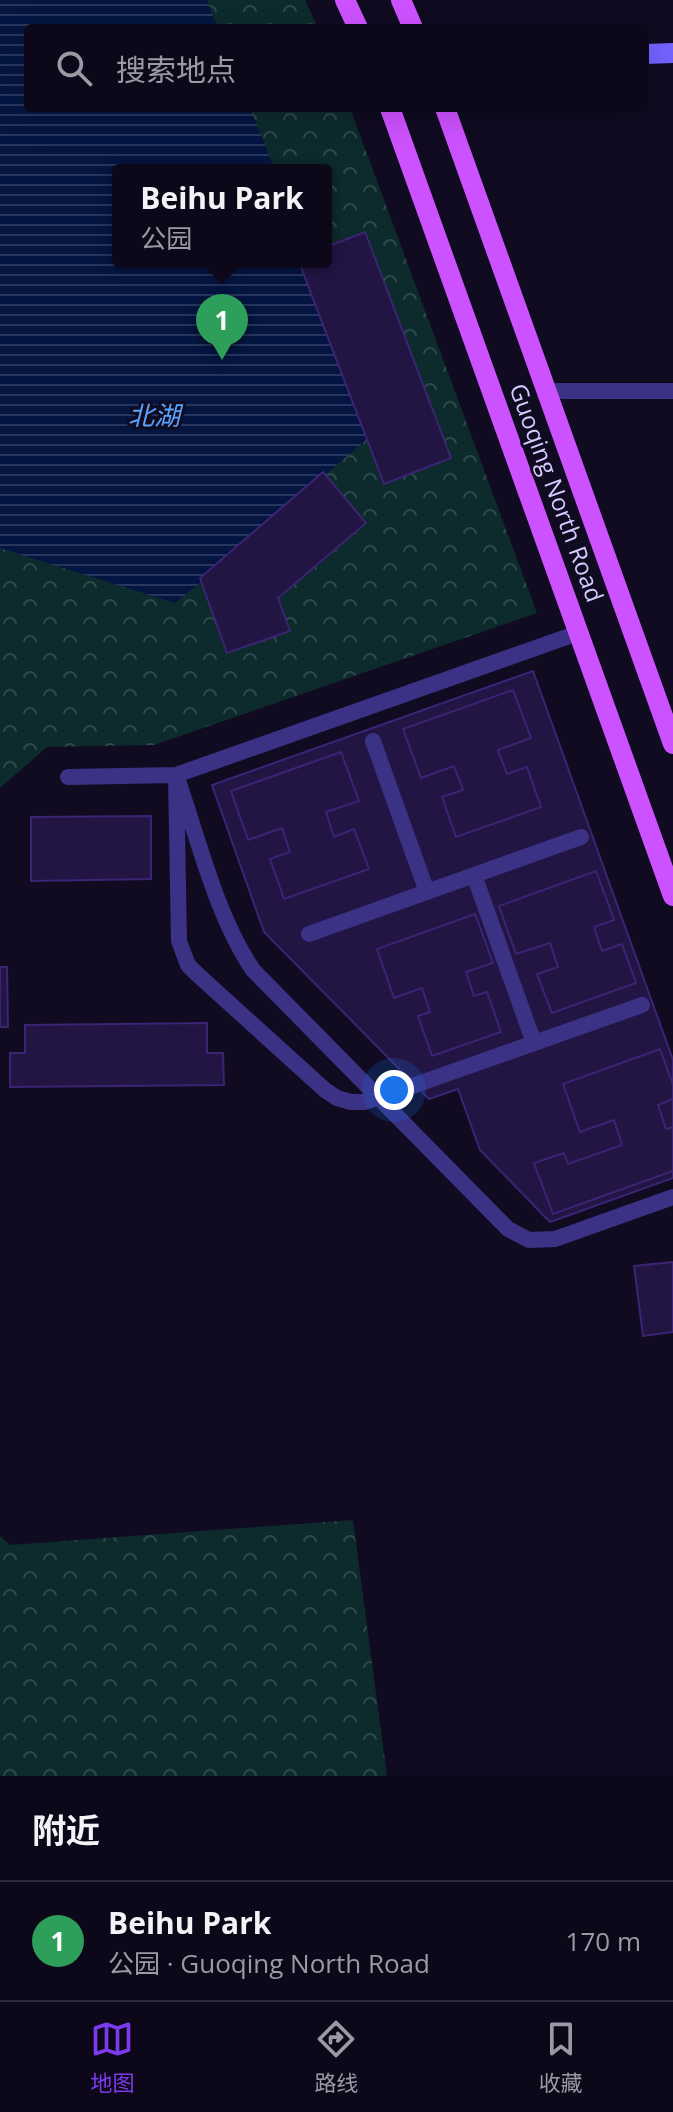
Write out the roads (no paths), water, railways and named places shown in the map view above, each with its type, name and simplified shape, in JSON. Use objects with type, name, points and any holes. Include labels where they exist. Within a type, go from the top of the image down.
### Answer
[{"type":"main road","points":[[345,0],[356,24]]},
{"type":"main road","points":[[401,0],[411,24]]},
{"type":"main road","name":"Guoqing North Road","points":[[391,112],[673,896]]},
{"type":"main road","name":"Guoqing North Road","points":[[446,112],[673,744]]},
{"type":"street","points":[[649,54],[673,53]]},
{"type":"lane","points":[[547,391],[673,391]]},
{"type":"lane","points":[[68,777],[176,775],[578,633]]},
{"type":"lane","points":[[373,741],[427,892]]},
{"type":"lane","points":[[176,775],[178,928],[183,954],[197,974],[337,1098],[365,1102],[642,1005]]},
{"type":"lane","points":[[176,775],[225,916],[253,970],[508,1229],[529,1240],[555,1239],[673,1197]]},
{"type":"lane","points":[[309,934],[581,837]]},
{"type":"lane","points":[[474,875],[534,1043]]},
{"type":"water","name":"北湖","points":[[0,0],[207,0],[216,24],[24,24],[24,112],[252,112],[273,164],[112,164],[112,268],[301,268],[367,439],[325,475],[322,473],[200,577],[201,582],[175,603],[0,548]]},
{"type":"place","name":"Beihu Park","points":[[222,360]]}]
